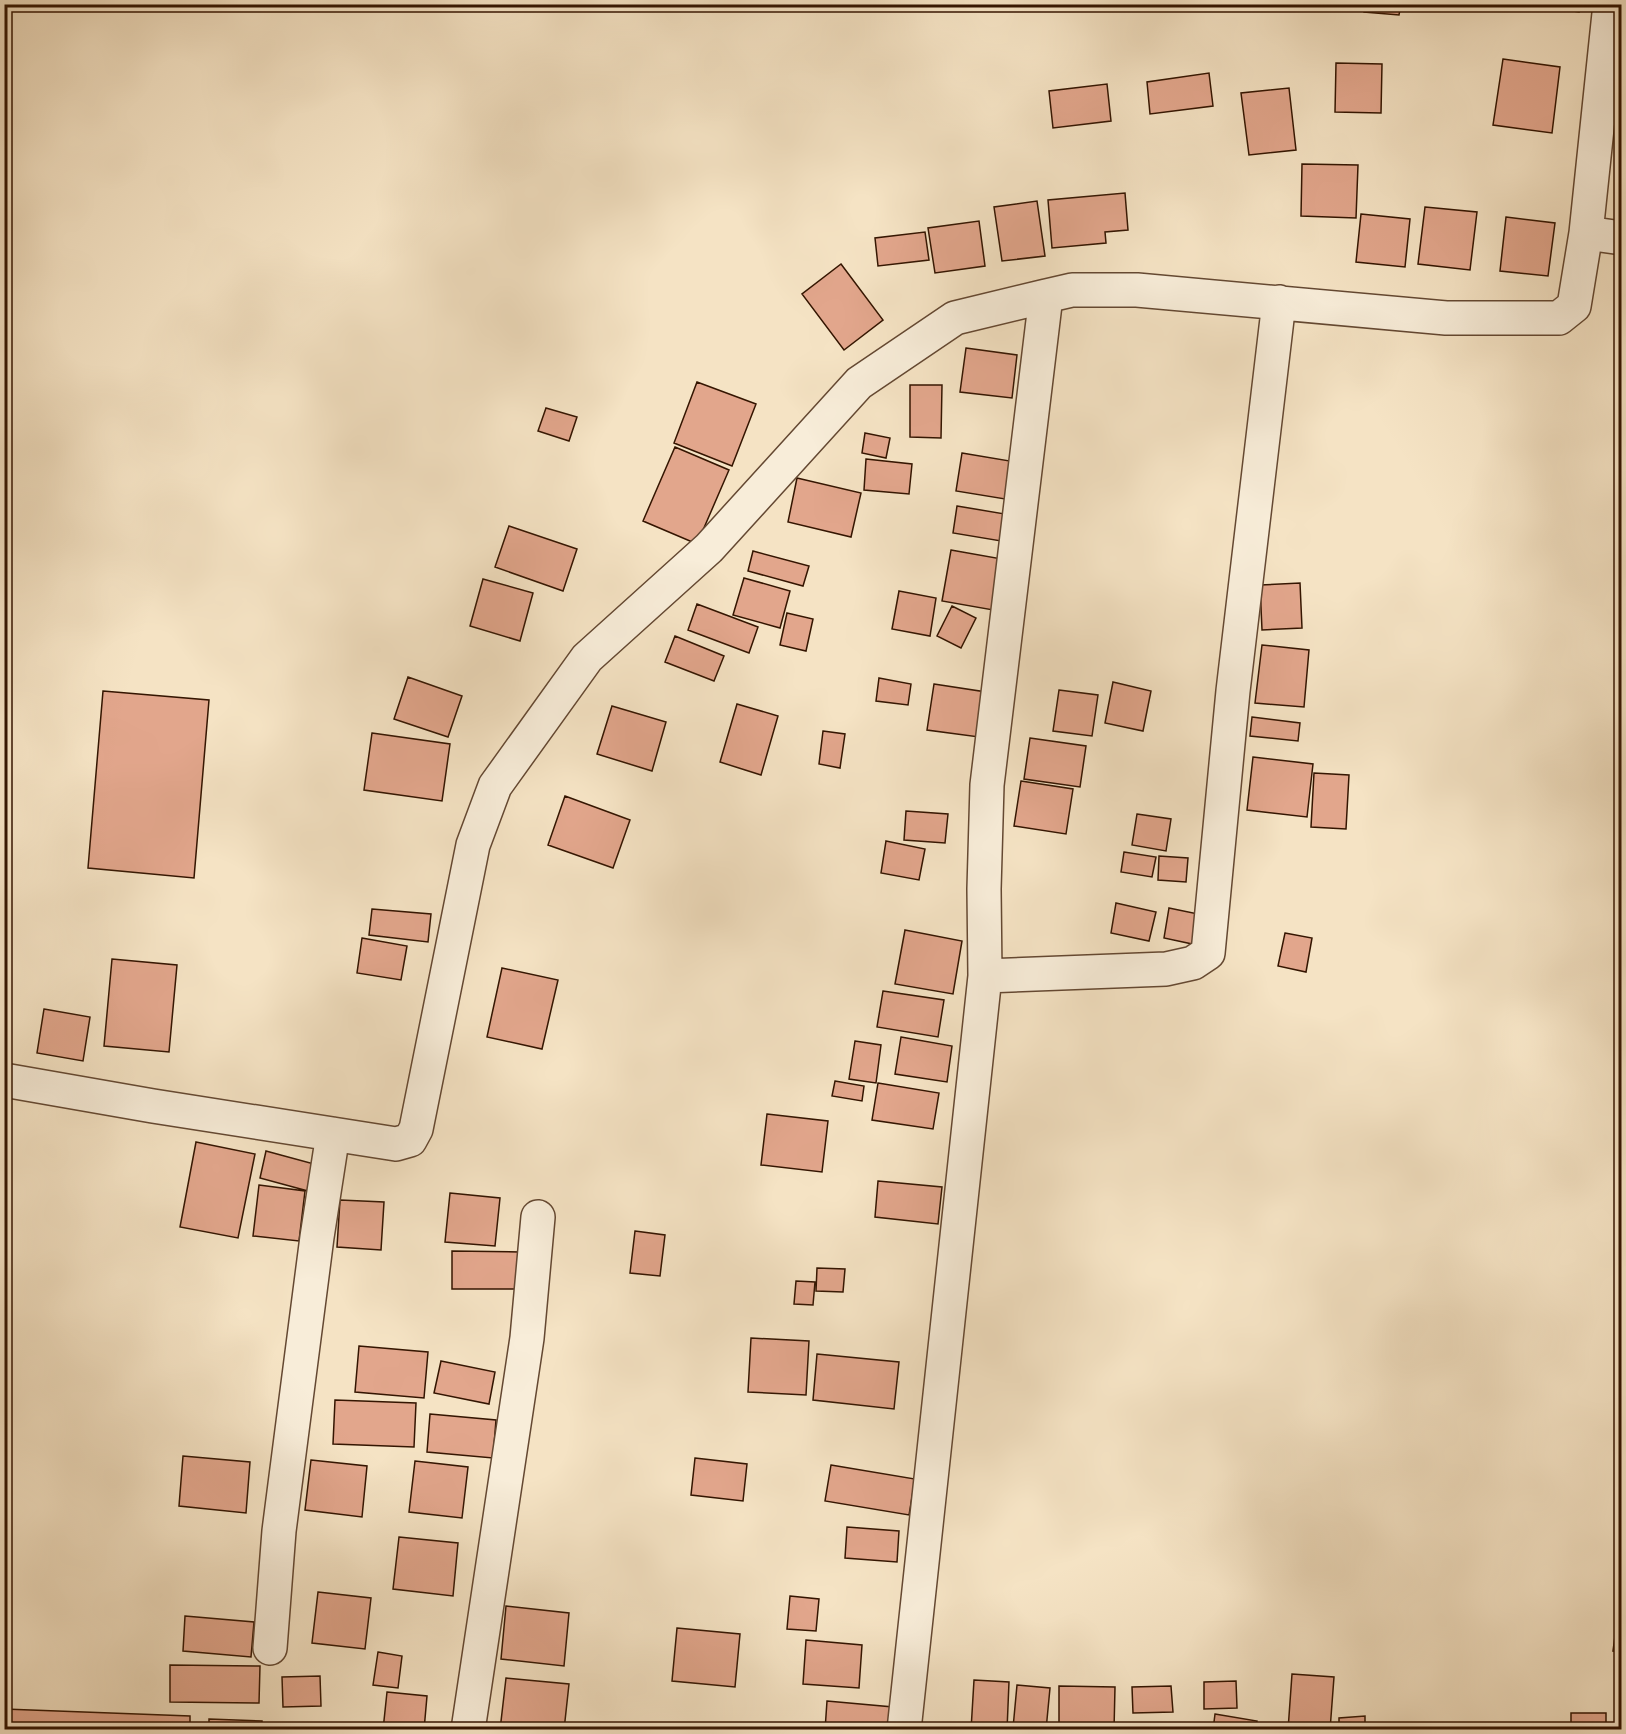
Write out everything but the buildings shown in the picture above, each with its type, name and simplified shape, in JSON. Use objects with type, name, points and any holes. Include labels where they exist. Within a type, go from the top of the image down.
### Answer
[{"type":"street","points":[[4,1080],[396,1144],[410,1140],[416,1129],[473,845],[495,786],[587,658],[709,548],[859,382],[955,318],[1072,290],[1137,290],[1446,318],[1559,318],[1574,306],[1586,233],[1610,4]]},
{"type":"street","points":[[1586,233],[1622,238]]},
{"type":"street","points":[[904,1730],[985,976],[984,889],[987,785],[1046,296]]},
{"type":"street","points":[[985,976],[1166,969],[1193,963],[1208,953],[1233,691],[1279,302]]},
{"type":"street","points":[[270,1648],[279,1531],[317,1237],[333,1134]]},
{"type":"street","points":[[468,1730],[527,1338],[538,1216]]}]
